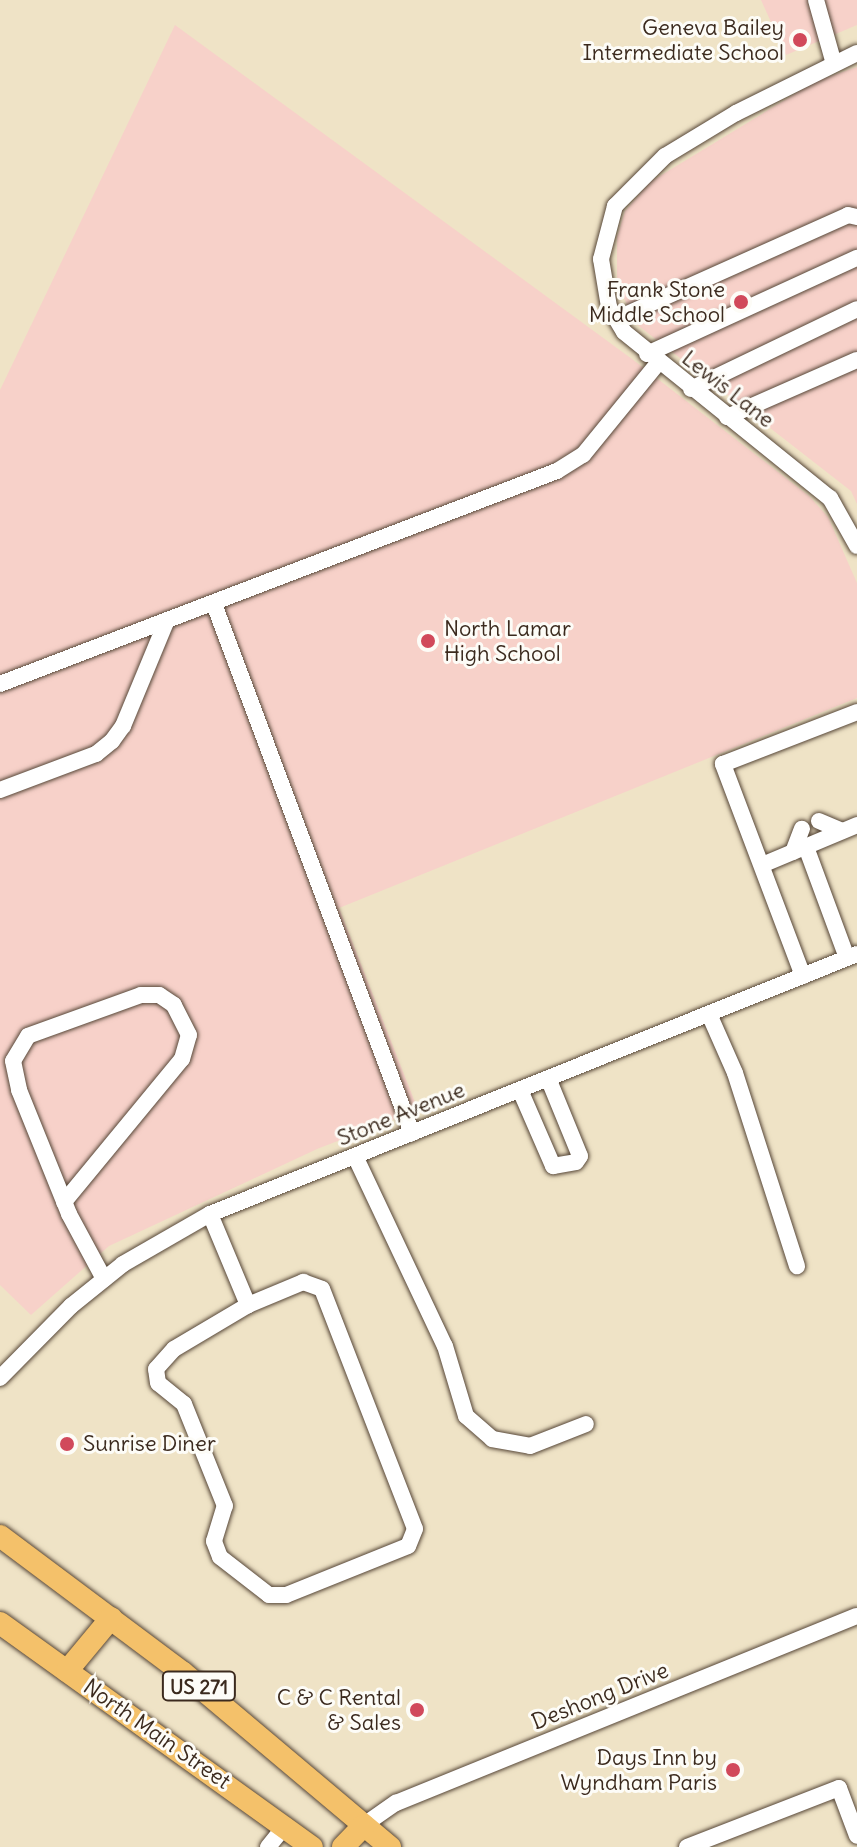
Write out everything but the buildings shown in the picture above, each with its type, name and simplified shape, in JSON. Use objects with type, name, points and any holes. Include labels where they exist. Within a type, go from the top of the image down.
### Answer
[{"type":"highway","name":"US 271","points":[[0,1536],[111,1618],[390,1847]]},
{"type":"highway","points":[[67,1671],[111,1618]]},
{"type":"highway","name":"North Main Street","points":[[0,1623],[286,1825],[312,1847]]},
{"type":"highway","points":[[343,1847],[364,1825]]},
{"type":"street","points":[[816,0],[834,64]]},
{"type":"street","name":"Lewis Lane","points":[[857,53],[736,113],[636,180],[615,206],[605,232],[603,284],[616,319],[652,358],[830,498],[857,546]]},
{"type":"street","points":[[616,319],[848,215],[857,217]]},
{"type":"street","points":[[0,684],[557,471],[583,455],[652,358],[857,258]]},
{"type":"street","points":[[691,389],[857,309]]},
{"type":"street","points":[[727,417],[857,360]]},
{"type":"street","points":[[214,604],[412,1133]]},
{"type":"street","points":[[0,790],[96,754],[112,741],[123,726],[166,622]]},
{"type":"street","points":[[803,976],[723,764],[857,712]]},
{"type":"street","points":[[819,821],[850,828]]},
{"type":"street","points":[[762,865],[850,828]]},
{"type":"street","points":[[802,829],[800,850],[852,956]]},
{"type":"street","name":"Stone Avenue","points":[[0,1378],[104,1279],[210,1214],[852,956]]},
{"type":"street","points":[[64,1202],[182,1059],[189,1035],[174,1005],[159,995],[141,995],[28,1036],[18,1047],[13,1061],[19,1090],[64,1202],[104,1279]]},
{"type":"street","points":[[709,1014],[735,1073],[797,1266]]},
{"type":"street","points":[[520,1090],[553,1166],[576,1162],[580,1156],[548,1078]]},
{"type":"street","points":[[355,1156],[445,1346],[466,1416],[492,1439],[530,1446],[586,1424]]},
{"type":"street","points":[[210,1214],[248,1305]]},
{"type":"street","points":[[303,1282],[322,1289],[415,1529],[408,1546],[286,1595],[269,1595],[220,1557],[214,1541],[225,1506],[184,1404],[158,1383],[156,1369],[174,1349],[248,1305],[303,1282]]},
{"type":"street","name":"Deshong Drive","points":[[364,1825],[396,1803],[857,1616]]},
{"type":"street","points":[[687,1847],[839,1788],[857,1836]]},
{"type":"street","points":[[268,1847],[286,1825]]},
{"type":"shaded area","name":"Geneva Bailey Intermediate School","points":[[761,0],[857,0],[857,25],[786,55]]},
{"type":"shaded area","name":"North Lamar High School","points":[[175,25],[632,359],[809,496],[828,517],[857,583],[857,698],[339,908],[418,1110],[317,1149],[109,1246],[31,1315],[0,1285],[0,390]]},
{"type":"shaded area","name":"Frank Stone Middle School","points":[[857,67],[857,504],[851,491],[635,323],[617,282],[617,237],[625,211],[650,182],[816,81]]},
{"type":"place","name":"Geneva Bailey Intermediate School","points":[[800,40]]},
{"type":"place","name":"Frank Stone Middle School","points":[[741,302]]},
{"type":"place","name":"North Lamar High School","points":[[428,641]]},
{"type":"place","name":"Sunrise Diner","points":[[67,1444]]},
{"type":"place","name":"C & C Rental & Sales","points":[[417,1710]]},
{"type":"place","name":"Days Inn by Wyndham Paris","points":[[733,1770]]}]
